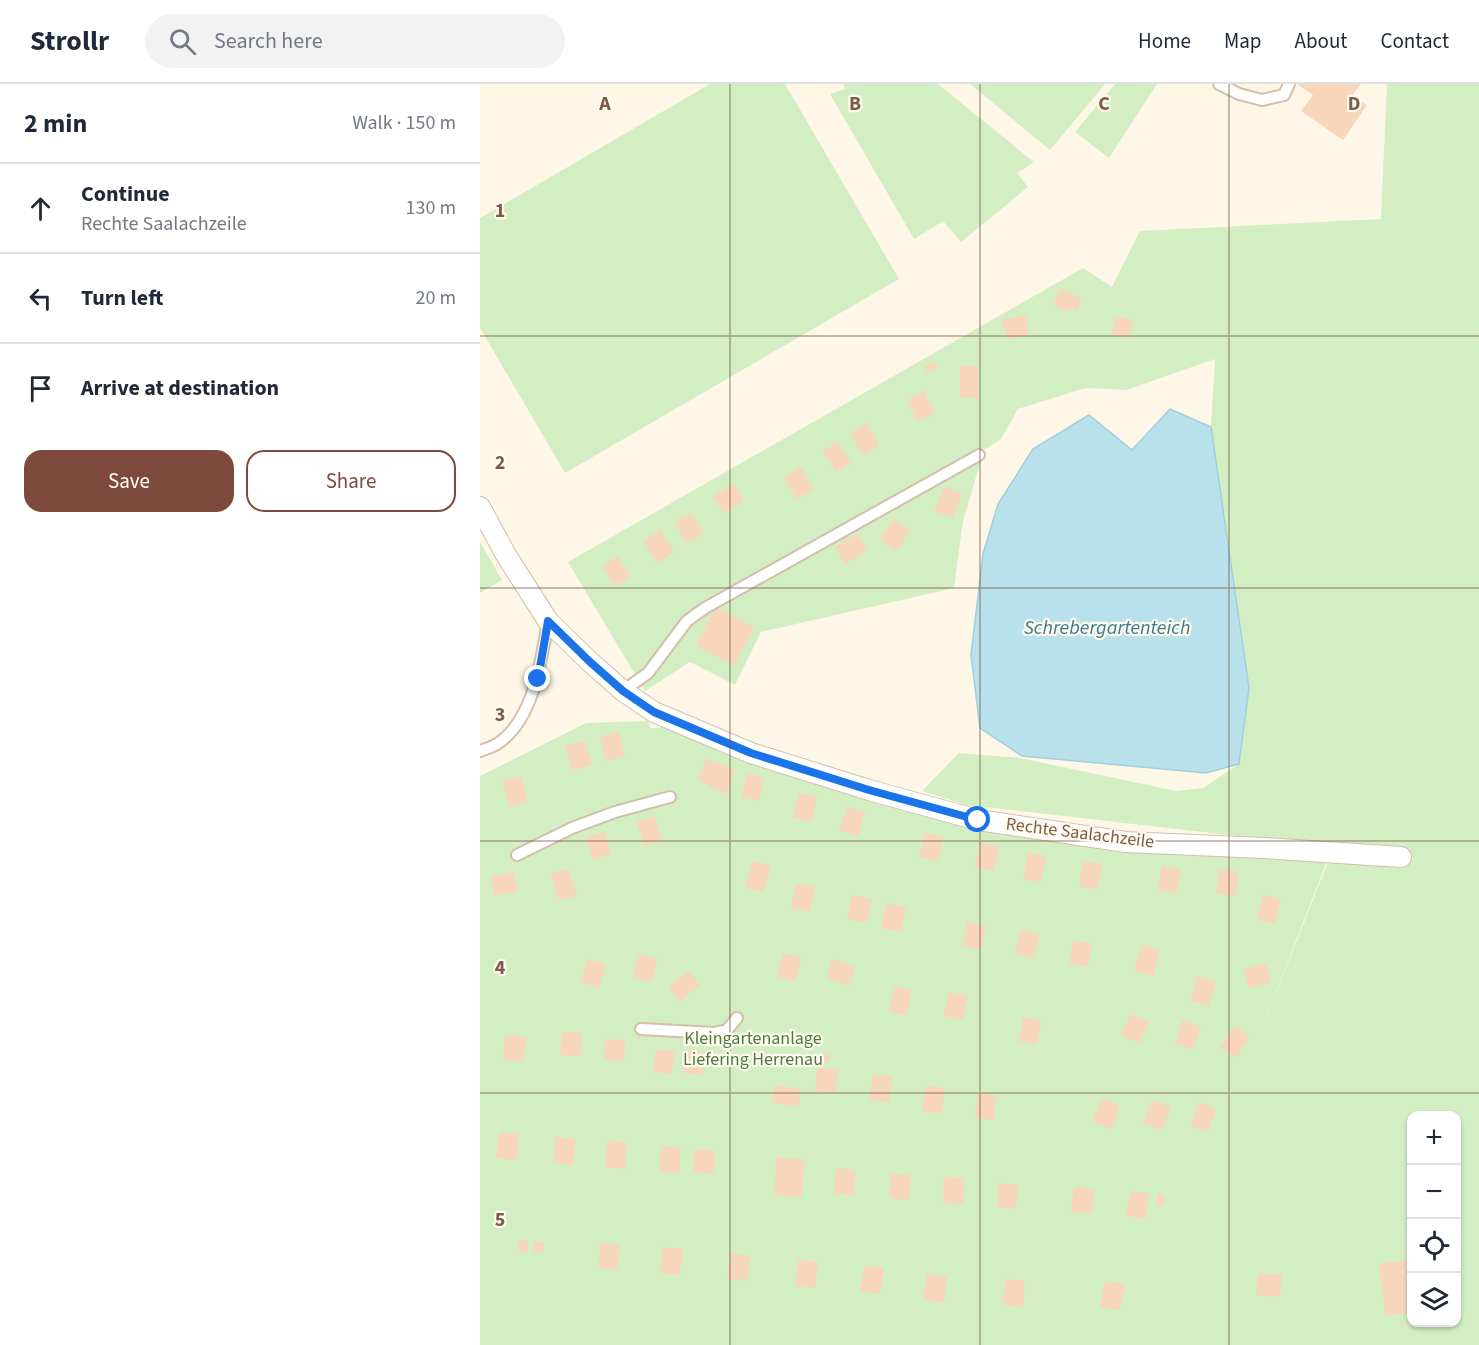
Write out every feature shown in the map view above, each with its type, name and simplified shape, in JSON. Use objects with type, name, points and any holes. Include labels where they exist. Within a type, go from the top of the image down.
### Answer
[{"type":"street","name":"Rechte Saalachzeile","points":[[480,507],[506,555],[548,621],[589,661],[623,691],[654,712],[751,753],[869,790],[978,820],[1126,842],[1401,857]]},
{"type":"lane","points":[[1219,84],[1239,94],[1262,100],[1284,95],[1289,84]]},
{"type":"lane","points":[[623,691],[648,673],[687,621],[705,608],[979,455]]},
{"type":"lane","points":[[480,751],[496,745],[520,721],[538,679],[548,621]]},
{"type":"lane","points":[[517,855],[572,828],[615,812],[670,797]]},
{"type":"lane","points":[[641,1029],[714,1033],[727,1030],[737,1018]]},
{"type":"green space","points":[[710,84],[785,84],[899,279],[565,473],[480,328],[480,218]]},
{"type":"green space","points":[[843,84],[938,84],[1034,162],[1017,173],[1028,187],[961,242],[943,221],[914,239],[830,94],[845,89]]},
{"type":"green space","points":[[970,84],[1105,84],[1050,150]]},
{"type":"green space","points":[[1115,84],[1157,84],[1109,158],[1075,132]]},
{"type":"green space","name":"Kleingartenanlage Liefering Herrenau","points":[[1387,84],[1479,84],[1479,1345],[480,1345],[480,776],[586,723],[648,721],[651,728],[667,727],[748,762],[960,825],[1112,848],[1327,861],[1259,1036],[1334,847],[967,805],[922,791],[959,753],[1020,758],[1176,791],[1203,788],[1239,764],[1249,688],[1211,427],[1215,359],[1126,390],[1085,388],[1018,409],[1001,439],[984,450],[963,521],[954,588],[761,632],[735,685],[690,662],[645,691],[568,562],[1083,268],[1112,287],[1140,231],[1381,219]]},
{"type":"green space","points":[[480,542],[502,580],[480,593]]},
{"type":"water","name":"Schrebergartenteich","points":[[1170,409],[1211,427],[1249,688],[1239,764],[1206,773],[1022,756],[980,728],[971,655],[983,554],[998,504],[1033,449],[1089,415],[1132,450]]},
{"type":"building","points":[[1297,84],[1361,84],[1352,96],[1367,105],[1343,140],[1301,111],[1313,95]]},
{"type":"building","points":[[1061,288],[1082,299],[1077,310],[1071,308],[1069,312],[1053,305]]},
{"type":"building","points":[[1026,315],[1029,335],[1007,339],[1002,320]]},
{"type":"building","points":[[1116,317],[1133,320],[1130,338],[1112,335]]},
{"type":"building","points":[[934,361],[938,367],[927,373],[924,367]]},
{"type":"building","points":[[960,366],[978,366],[978,398],[960,398]]},
{"type":"building","points":[[924,391],[935,413],[918,422],[907,400]]},
{"type":"building","points":[[867,423],[879,446],[863,455],[850,433]]},
{"type":"building","points":[[838,441],[851,463],[836,472],[823,451]]},
{"type":"building","points":[[801,467],[814,489],[797,499],[784,477]]},
{"type":"building","points":[[734,484],[744,501],[724,513],[713,496]]},
{"type":"building","points":[[944,487],[962,494],[953,518],[934,511]]},
{"type":"building","points":[[691,513],[703,534],[686,543],[675,522]]},
{"type":"building","points":[[893,519],[910,530],[897,551],[880,540]]},
{"type":"building","points":[[660,530],[674,552],[657,563],[643,541]]},
{"type":"building","points":[[857,534],[867,550],[845,564],[835,547]]},
{"type":"building","points":[[618,556],[630,577],[614,586],[602,566]]},
{"type":"building","points":[[716,607],[754,627],[735,665],[696,646]]},
{"type":"building","points":[[619,732],[625,756],[606,761],[600,736]]},
{"type":"building","points":[[585,741],[592,765],[573,771],[565,746]]},
{"type":"building","points":[[706,759],[735,770],[726,794],[698,780]]},
{"type":"building","points":[[747,773],[764,778],[759,801],[741,797]]},
{"type":"building","points":[[521,776],[528,801],[510,807],[502,782]]},
{"type":"building","points":[[799,793],[817,797],[811,822],[792,817]]},
{"type":"building","points":[[847,807],[865,813],[858,836],[839,830]]},
{"type":"building","points":[[655,816],[661,841],[644,846],[637,821]]},
{"type":"building","points":[[605,832],[611,855],[593,860],[586,837]]},
{"type":"building","points":[[925,833],[943,837],[938,861],[919,857]]},
{"type":"building","points":[[980,843],[999,847],[994,871],[975,867]]},
{"type":"building","points":[[1028,853],[1046,856],[1041,882],[1023,879]]},
{"type":"building","points":[[753,861],[771,867],[763,892],[744,887]]},
{"type":"building","points":[[1083,861],[1102,864],[1098,889],[1079,887]]},
{"type":"building","points":[[1162,866],[1181,869],[1177,893],[1158,890]]},
{"type":"building","points":[[568,869],[577,896],[559,900],[550,874]]},
{"type":"building","points":[[1220,869],[1239,872],[1235,896],[1216,894]]},
{"type":"building","points":[[514,872],[518,891],[494,896],[490,877]]},
{"type":"building","points":[[796,883],[815,887],[810,912],[791,908]]},
{"type":"building","points":[[1263,894],[1281,899],[1275,924],[1257,919]]},
{"type":"building","points":[[852,895],[872,899],[867,923],[847,919]]},
{"type":"building","points":[[886,903],[906,907],[901,932],[881,928]]},
{"type":"building","points":[[967,922],[986,926],[981,950],[962,946]]},
{"type":"building","points":[[1020,930],[1039,934],[1034,958],[1015,954]]},
{"type":"building","points":[[1073,940],[1092,943],[1088,967],[1069,964]]},
{"type":"building","points":[[1142,945],[1160,950],[1153,976],[1134,971]]},
{"type":"building","points":[[782,953],[801,957],[796,981],[777,977]]},
{"type":"building","points":[[638,954],[657,958],[652,982],[633,977]]},
{"type":"building","points":[[588,959],[606,964],[599,988],[580,981]]},
{"type":"building","points":[[832,959],[855,967],[849,986],[826,978]]},
{"type":"building","points":[[1266,963],[1271,982],[1249,988],[1243,969]]},
{"type":"building","points":[[688,971],[700,985],[680,1001],[668,987]]},
{"type":"building","points":[[1197,976],[1216,982],[1209,1006],[1190,1000]]},
{"type":"building","points":[[894,987],[912,990],[907,1015],[889,1012]]},
{"type":"building","points":[[949,992],[968,996],[963,1020],[944,1016]]},
{"type":"building","points":[[1131,1014],[1150,1022],[1139,1043],[1121,1035]]},
{"type":"building","points":[[1023,1017],[1041,1020],[1037,1045],[1019,1041]]},
{"type":"building","points":[[1182,1020],[1201,1027],[1193,1050],[1175,1044]]},
{"type":"building","points":[[1235,1026],[1250,1037],[1236,1058],[1220,1047]]},
{"type":"building","points":[[562,1032],[582,1033],[580,1056],[560,1055]]},
{"type":"building","points":[[506,1035],[526,1037],[523,1062],[503,1059]]},
{"type":"building","points":[[605,1039],[625,1040],[624,1061],[604,1060]]},
{"type":"building","points":[[656,1049],[675,1051],[672,1074],[653,1072]]},
{"type":"building","points":[[687,1050],[706,1053],[703,1076],[683,1073]]},
{"type":"building","points":[[823,1053],[830,1053],[829,1062],[821,1062]]},
{"type":"building","points":[[818,1067],[838,1070],[835,1094],[815,1091]]},
{"type":"building","points":[[873,1074],[892,1076],[889,1102],[870,1100]]},
{"type":"building","points":[[775,1085],[801,1089],[798,1107],[772,1102]]},
{"type":"building","points":[[926,1086],[945,1088],[941,1114],[922,1111]]},
{"type":"building","points":[[978,1093],[996,1095],[994,1120],[975,1118]]},
{"type":"building","points":[[1102,1098],[1120,1105],[1111,1129],[1092,1121]]},
{"type":"building","points":[[1152,1100],[1171,1107],[1162,1130],[1143,1123]]},
{"type":"building","points":[[1200,1102],[1216,1110],[1207,1132],[1190,1125]]},
{"type":"building","points":[[499,1132],[519,1134],[516,1160],[496,1158]]},
{"type":"building","points":[[555,1137],[575,1139],[573,1165],[553,1163]]},
{"type":"building","points":[[607,1141],[627,1142],[625,1169],[605,1167]]},
{"type":"building","points":[[661,1146],[681,1148],[679,1174],[659,1172]]},
{"type":"building","points":[[694,1149],[715,1151],[713,1174],[693,1172]]},
{"type":"building","points":[[776,1158],[804,1159],[802,1197],[774,1195]]},
{"type":"building","points":[[836,1168],[855,1170],[854,1195],[834,1194]]},
{"type":"building","points":[[891,1173],[911,1175],[909,1200],[889,1198]]},
{"type":"building","points":[[944,1177],[964,1178],[963,1204],[943,1203]]},
{"type":"building","points":[[999,1183],[1018,1185],[1016,1209],[997,1207]]},
{"type":"building","points":[[1074,1187],[1094,1189],[1092,1214],[1071,1212]]},
{"type":"building","points":[[1130,1191],[1149,1194],[1145,1219],[1126,1216]]},
{"type":"building","points":[[1158,1194],[1165,1195],[1163,1206],[1156,1205]]},
{"type":"building","points":[[519,1240],[529,1241],[528,1252],[518,1251]]},
{"type":"building","points":[[534,1241],[544,1242],[543,1253],[533,1252]]},
{"type":"building","points":[[600,1243],[620,1245],[618,1269],[598,1268]]},
{"type":"building","points":[[662,1247],[683,1249],[680,1275],[660,1273]]},
{"type":"building","points":[[730,1253],[750,1256],[747,1281],[727,1279]]},
{"type":"building","points":[[798,1260],[818,1262],[815,1288],[795,1286]]},
{"type":"building","points":[[1407,1260],[1407,1313],[1386,1316],[1379,1264]]},
{"type":"building","points":[[865,1265],[884,1268],[880,1294],[860,1291]]},
{"type":"building","points":[[1258,1273],[1282,1275],[1280,1297],[1256,1295]]},
{"type":"building","points":[[927,1274],[947,1277],[944,1303],[923,1300]]},
{"type":"building","points":[[1006,1279],[1025,1281],[1023,1307],[1003,1305]]},
{"type":"building","points":[[1105,1281],[1125,1284],[1120,1310],[1100,1307]]},
{"type":"route","points":[[538,679],[548,621],[623,691],[654,712],[751,753],[869,790],[978,820]]}]
